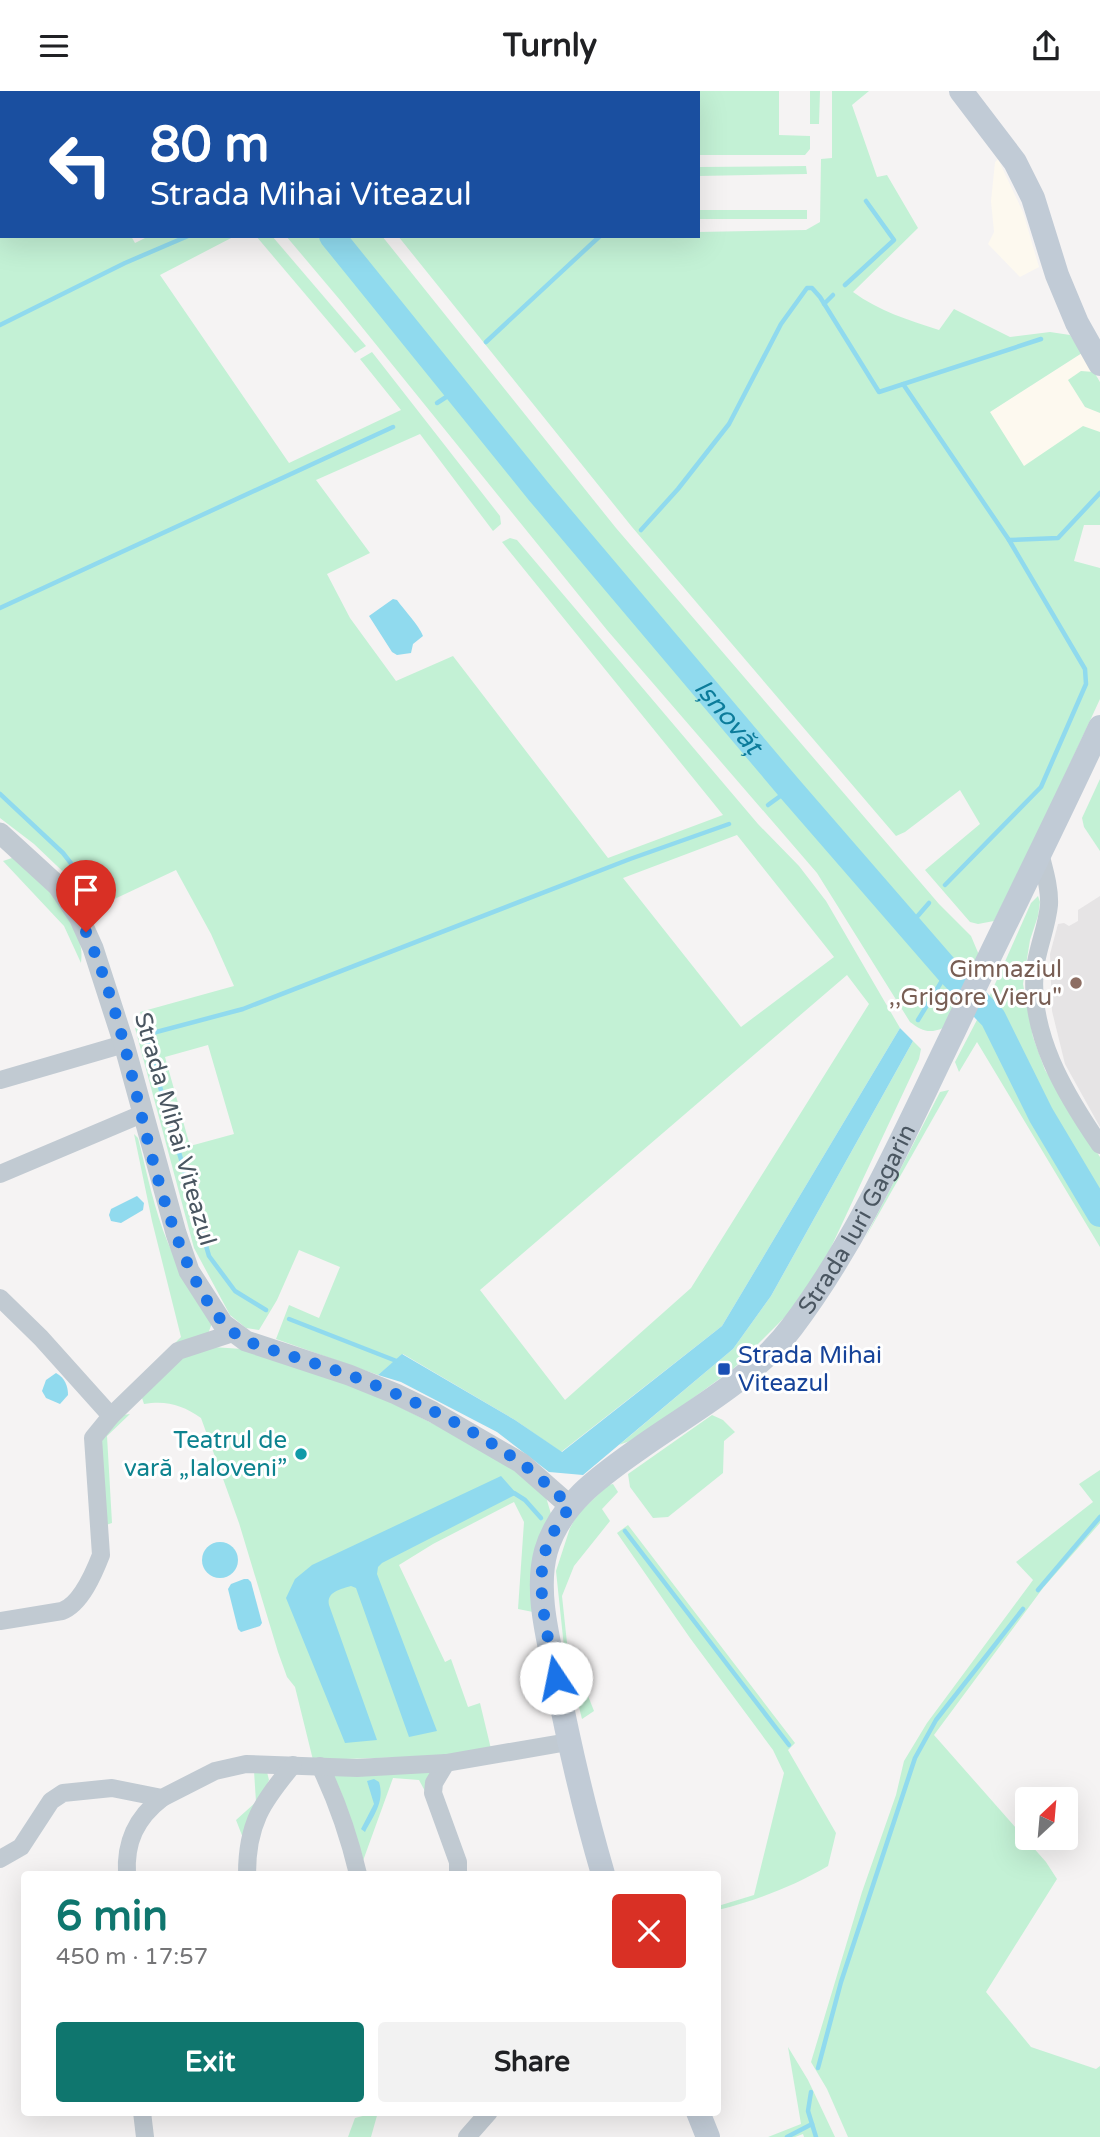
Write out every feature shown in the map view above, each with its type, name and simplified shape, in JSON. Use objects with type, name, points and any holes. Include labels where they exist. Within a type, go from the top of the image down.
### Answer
[{"type":"main road","points":[[961,91],[1015,162],[1033,198],[1057,275],[1077,323],[1097,354]]},
{"type":"main road","name":"Strada Iuri Gagarin","points":[[602,1871],[581,1800],[545,1619],[543,1580],[547,1548],[570,1506],[609,1470],[748,1371],[790,1330],[822,1285],[850,1240],[1100,727]]},
{"type":"main road","points":[[700,2116],[708,2137]]},
{"type":"street","name":"Strada Mihai Viteazul","points":[[0,833],[58,886],[79,917],[93,948],[124,1044],[166,1205],[189,1271],[216,1315],[233,1333],[256,1344],[361,1380],[471,1432],[521,1463],[570,1506]]},
{"type":"street","points":[[1040,853],[1049,905],[1035,967],[1038,1021],[1052,1065],[1100,1146]]},
{"type":"street","points":[[0,1080],[124,1044]]},
{"type":"street","points":[[0,1174],[142,1114]]},
{"type":"street","points":[[0,1299],[41,1338],[111,1416]]},
{"type":"street","points":[[0,1621],[67,1609],[96,1569],[101,1555],[93,1438],[111,1416],[178,1351],[233,1333]]},
{"type":"street","points":[[127,1871],[126,1857],[137,1823],[162,1798],[215,1771],[246,1764],[357,1768],[446,1763],[568,1742]]},
{"type":"street","points":[[446,1763],[434,1783],[433,1793],[452,1842],[458,1871]]},
{"type":"street","points":[[247,1871],[248,1844],[256,1816],[265,1800],[293,1765]]},
{"type":"street","points":[[320,1766],[348,1833],[357,1871]]},
{"type":"street","points":[[0,1859],[21,1846],[51,1801],[63,1793],[112,1788],[162,1798]]},
{"type":"street","points":[[142,2116],[145,2137]]},
{"type":"street","points":[[467,2137],[485,2116]]},
{"type":"shaded area","points":[[998,159],[1023,212],[1039,267],[1020,277],[988,244],[994,232],[991,201],[995,162]]},
{"type":"shaded area","points":[[1082,353],[1100,382],[1100,437],[991,493],[952,436]]},
{"type":"shaded area","name":"Gimnaziul ,,Grigore Vieru\"","points":[[1100,896],[1100,1127],[1065,1064],[1052,1011],[1050,954],[1058,924],[1069,926],[1078,921],[1078,910]]},
{"type":"green space","points":[[700,91],[779,91],[779,135],[810,136],[810,149],[805,155],[700,155]]},
{"type":"green space","points":[[810,91],[820,91],[819,124],[810,124]]},
{"type":"green space","points":[[832,91],[869,91],[852,105],[877,177],[887,175],[918,228],[853,292],[883,310],[939,330],[954,309],[1010,337],[1050,332],[1070,335],[1082,353],[990,412],[1024,466],[1083,426],[1100,432],[1100,525],[1084,525],[1074,561],[1100,568],[1100,699],[994,921],[978,924],[970,922],[925,870],[980,824],[960,790],[896,836],[632,527],[400,238],[700,238],[700,232],[806,230],[820,222],[821,159],[832,158]]},
{"type":"green space","points":[[806,166],[807,174],[700,176],[700,167]]},
{"type":"green space","points":[[700,210],[807,210],[807,219],[700,219]]},
{"type":"green space","points":[[0,238],[132,238],[135,243],[145,238],[231,238],[160,275],[289,463],[401,410],[360,359],[372,352],[500,516],[501,524],[493,531],[420,434],[316,480],[370,553],[327,574],[350,618],[396,681],[453,656],[608,858],[723,815],[502,542],[510,538],[517,540],[758,824],[799,866],[826,901],[900,1028],[722,1326],[561,1452],[515,1420],[403,1354],[378,1375],[276,1339],[289,1305],[319,1318],[340,1267],[299,1250],[277,1300],[259,1330],[246,1328],[230,1315],[194,1248],[135,1028],[145,1026],[140,1012],[234,986],[211,934],[176,870],[106,903],[92,878],[78,886],[34,844],[0,818]],"holes":[[[737,835],[834,957],[741,1027],[623,878]],[[847,975],[869,1004],[691,1288],[565,1400],[480,1290]],[[208,1045],[234,1134],[190,1146],[165,1057]]]},
{"type":"green space","points":[[258,238],[274,238],[366,346],[355,353]]},
{"type":"green space","points":[[288,238],[384,238],[616,528],[939,904],[971,936],[979,955],[943,1028],[926,1031],[910,1022],[817,873],[607,630]]},
{"type":"green space","points":[[1081,371],[1094,372],[1100,382],[1100,413],[1085,407],[1068,380]]},
{"type":"green space","points":[[1100,779],[1100,851],[1084,827],[1082,818]]},
{"type":"green space","points":[[20,859],[62,907],[78,935],[81,963],[64,926],[3,861]]},
{"type":"green space","points":[[1038,896],[1038,916],[1030,940],[1023,984],[1033,1037],[1045,1070],[1100,1157],[1100,1247],[977,1042],[959,1072],[955,1062],[991,993],[1031,903]]},
{"type":"green space","points":[[913,1041],[921,1049],[919,1059],[820,1271],[796,1306],[733,1369],[638,1438],[619,1445],[733,1349],[771,1296]]},
{"type":"green space","points":[[949,1090],[864,1240],[940,1092]]},
{"type":"green space","points":[[134,1134],[138,1138],[168,1243],[212,1323],[208,1334],[167,1351],[181,1337]]},
{"type":"green space","points":[[212,1347],[243,1349],[338,1380],[384,1399],[503,1459],[546,1497],[551,1514],[533,1612],[518,1609],[524,1522],[514,1502],[399,1565],[445,1662],[451,1659],[468,1707],[480,1703],[491,1749],[439,1756],[313,1760],[295,1687],[287,1677],[278,1652],[239,1523],[201,1418],[174,1405],[144,1404],[142,1398],[184,1354]]},
{"type":"green space","points":[[130,1414],[107,1436],[112,1523],[103,1526],[98,1440],[123,1415]]},
{"type":"green space","points":[[712,1415],[723,1420],[735,1432],[724,1441],[723,1473],[668,1517],[653,1518],[630,1487],[628,1474]]},
{"type":"green space","points":[[1100,1470],[1100,1523],[1043,1588],[934,1735],[1015,1827],[1015,1850],[1035,1850],[1057,1879],[986,1992],[1031,2047],[1096,2069],[1100,2066],[1100,2137],[848,2137],[827,2089],[811,2062],[862,1892],[896,1795],[904,1761],[927,1723],[1033,1580],[1016,1562],[1093,1502],[1079,1484]]},
{"type":"green space","points":[[613,1484],[618,1492],[602,1509],[610,1521],[574,1566],[562,1596],[567,1643],[594,1711],[582,1719],[564,1647],[556,1571],[577,1515],[608,1485]]},
{"type":"green space","points":[[628,1525],[795,1743],[788,1750],[836,1833],[828,1866],[774,1892],[721,1909],[721,1905],[754,1895],[784,1773],[773,1750],[617,1533]]},
{"type":"green space","points":[[434,1768],[426,1793],[419,1780],[393,1778],[360,1869],[329,1772]]},
{"type":"green space","points":[[254,1771],[267,1772],[269,1780],[243,1838],[236,1820],[256,1802]]},
{"type":"green space","points":[[788,2047],[808,2080],[835,2137],[804,2137],[803,2134],[795,2137],[768,2137],[801,2124]]},
{"type":"green space","points":[[377,2116],[371,2137],[348,2137],[355,2118]]},
{"type":"water","points":[[393,599],[397,600],[415,622],[423,636],[413,644],[411,653],[397,655],[392,652],[369,616]]},
{"type":"water","points":[[900,1028],[913,1041],[771,1296],[733,1349],[583,1475],[549,1472],[497,1432],[401,1382],[378,1375],[402,1354],[515,1420],[562,1452],[722,1326]]},
{"type":"water","points":[[137,1196],[144,1203],[143,1210],[121,1223],[111,1221],[111,1209]]},
{"type":"water","points":[[56,1373],[64,1380],[68,1392],[60,1404],[46,1398],[42,1391],[46,1380]]},
{"type":"water","points":[[501,1476],[517,1494],[378,1567],[377,1574],[437,1731],[409,1737],[356,1588],[343,1588],[330,1597],[329,1605],[377,1740],[345,1743],[286,1598],[295,1579],[312,1565]]},
{"type":"water","points":[[220,1542],[233,1547],[238,1560],[233,1573],[220,1578],[207,1573],[202,1560],[207,1547]]},
{"type":"water","points":[[244,1579],[251,1582],[262,1623],[241,1632],[228,1589],[231,1584]]},
{"type":"water","points":[[374,1779],[379,1782],[380,1802],[365,1832],[361,1829],[374,1804],[367,1781]]},
{"type":"waterway","points":[[845,285],[894,240],[866,201]]},
{"type":"waterway","points":[[0,325],[125,263],[183,238]]},
{"type":"waterway","name":"Ișnovăț","points":[[334,238],[539,492],[790,789],[948,971],[993,1018],[1041,1115],[1100,1214]]},
{"type":"waterway","points":[[486,342],[598,238]]},
{"type":"waterway","points":[[641,530],[678,489],[729,424],[781,324],[807,288],[812,288],[820,297],[879,392],[1041,339]]},
{"type":"waterway","points":[[824,304],[833,295]]},
{"type":"waterway","points":[[903,384],[1009,540],[1058,538],[1100,493]]},
{"type":"waterway","points":[[437,403],[457,390]]},
{"type":"waterway","points":[[0,608],[393,427]]},
{"type":"waterway","points":[[945,885],[1041,787],[1086,684],[1085,669],[1009,540]]},
{"type":"waterway","points":[[768,805],[790,789]]},
{"type":"waterway","points":[[0,794],[63,853],[84,880]]},
{"type":"waterway","points":[[266,1310],[235,1291],[209,1256],[145,1035],[243,1009],[630,859],[729,824]]},
{"type":"waterway","points":[[909,926],[929,903]]},
{"type":"waterway","points":[[918,1020],[948,971]]},
{"type":"waterway","points":[[289,1319],[399,1362]]},
{"type":"waterway","points":[[514,1493],[525,1500],[541,1518]]},
{"type":"waterway","points":[[1038,1590],[1100,1517]]},
{"type":"waterway","points":[[625,1531],[789,1745]]},
{"type":"waterway","points":[[818,2068],[841,1982],[915,1758],[936,1720],[1023,1609]]},
{"type":"waterway","points":[[811,2092],[808,2111],[816,2137]]},
{"type":"waterway","points":[[787,2137],[812,2124]]},
{"type":"place","name":"Gimnaziul ,,Grigore Vieru\"","points":[[1076,983]]},
{"type":"place","name":"Strada Mihai Viteazul","points":[[724,1369]]},
{"type":"place","name":"Teatrul de vară „Ialoveni”","points":[[301,1454]]},
{"type":"route","points":[[86,932],[119,1028],[166,1205],[189,1271],[223,1324],[246,1341],[349,1375],[433,1412],[521,1463],[570,1506],[552,1536],[543,1562],[544,1608],[556,1678]]}]
